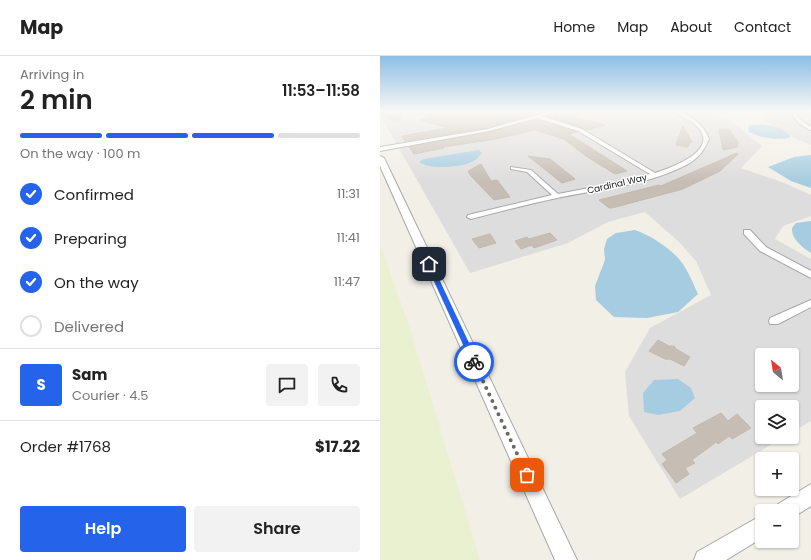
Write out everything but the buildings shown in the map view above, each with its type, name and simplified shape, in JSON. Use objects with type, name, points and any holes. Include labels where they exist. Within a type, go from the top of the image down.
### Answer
[{"type":"street","points":[[380,149],[463,135]]},
{"type":"street","points":[[588,135],[655,175]]},
{"type":"street","name":"Cardinal Way","points":[[471,217],[557,196],[604,188],[655,175],[687,163],[703,149],[706,142],[705,135]]},
{"type":"street","points":[[380,158],[566,560]]},
{"type":"street","points":[[513,168],[529,171],[557,196]]},
{"type":"street","points":[[747,232],[763,249],[811,275]]},
{"type":"street","points":[[774,322],[811,303]]},
{"type":"street","points":[[796,504],[811,494]]},
{"type":"street","points":[[705,560],[755,530]]},
{"type":"shaded area","points":[[391,135],[748,135],[762,146],[741,168],[784,183],[811,195],[811,216],[783,226],[775,239],[811,259],[811,421],[799,428],[799,400],[755,400],[755,444],[772,444],[759,452],[755,452],[755,454],[680,499],[629,416],[625,372],[650,328],[711,295],[696,261],[679,242],[645,212],[608,222],[568,243],[470,273]]},
{"type":"shaded area","points":[[789,135],[811,135],[811,145]]},
{"type":"green space","points":[[380,244],[409,326],[480,560],[380,560]]},
{"type":"water","points":[[755,135],[789,135],[791,137],[775,139]]},
{"type":"water","points":[[479,150],[482,153],[477,159],[463,165],[439,167],[424,165],[419,162],[424,159]]},
{"type":"water","points":[[811,155],[811,188],[791,181],[768,167],[794,157]]},
{"type":"water","points":[[811,221],[811,253],[801,246],[795,239],[792,228],[796,223]]},
{"type":"water","points":[[635,230],[653,238],[664,246],[679,259],[687,271],[698,294],[678,312],[647,318],[614,317],[596,300],[595,286],[605,260],[604,249],[607,239],[616,233]]},
{"type":"water","points":[[678,379],[691,388],[695,398],[680,411],[658,415],[644,412],[643,393],[654,380]]},
{"type":"way so far","points":[[474,362],[527,475]]},
{"type":"route","points":[[429,264],[474,362]]}]
